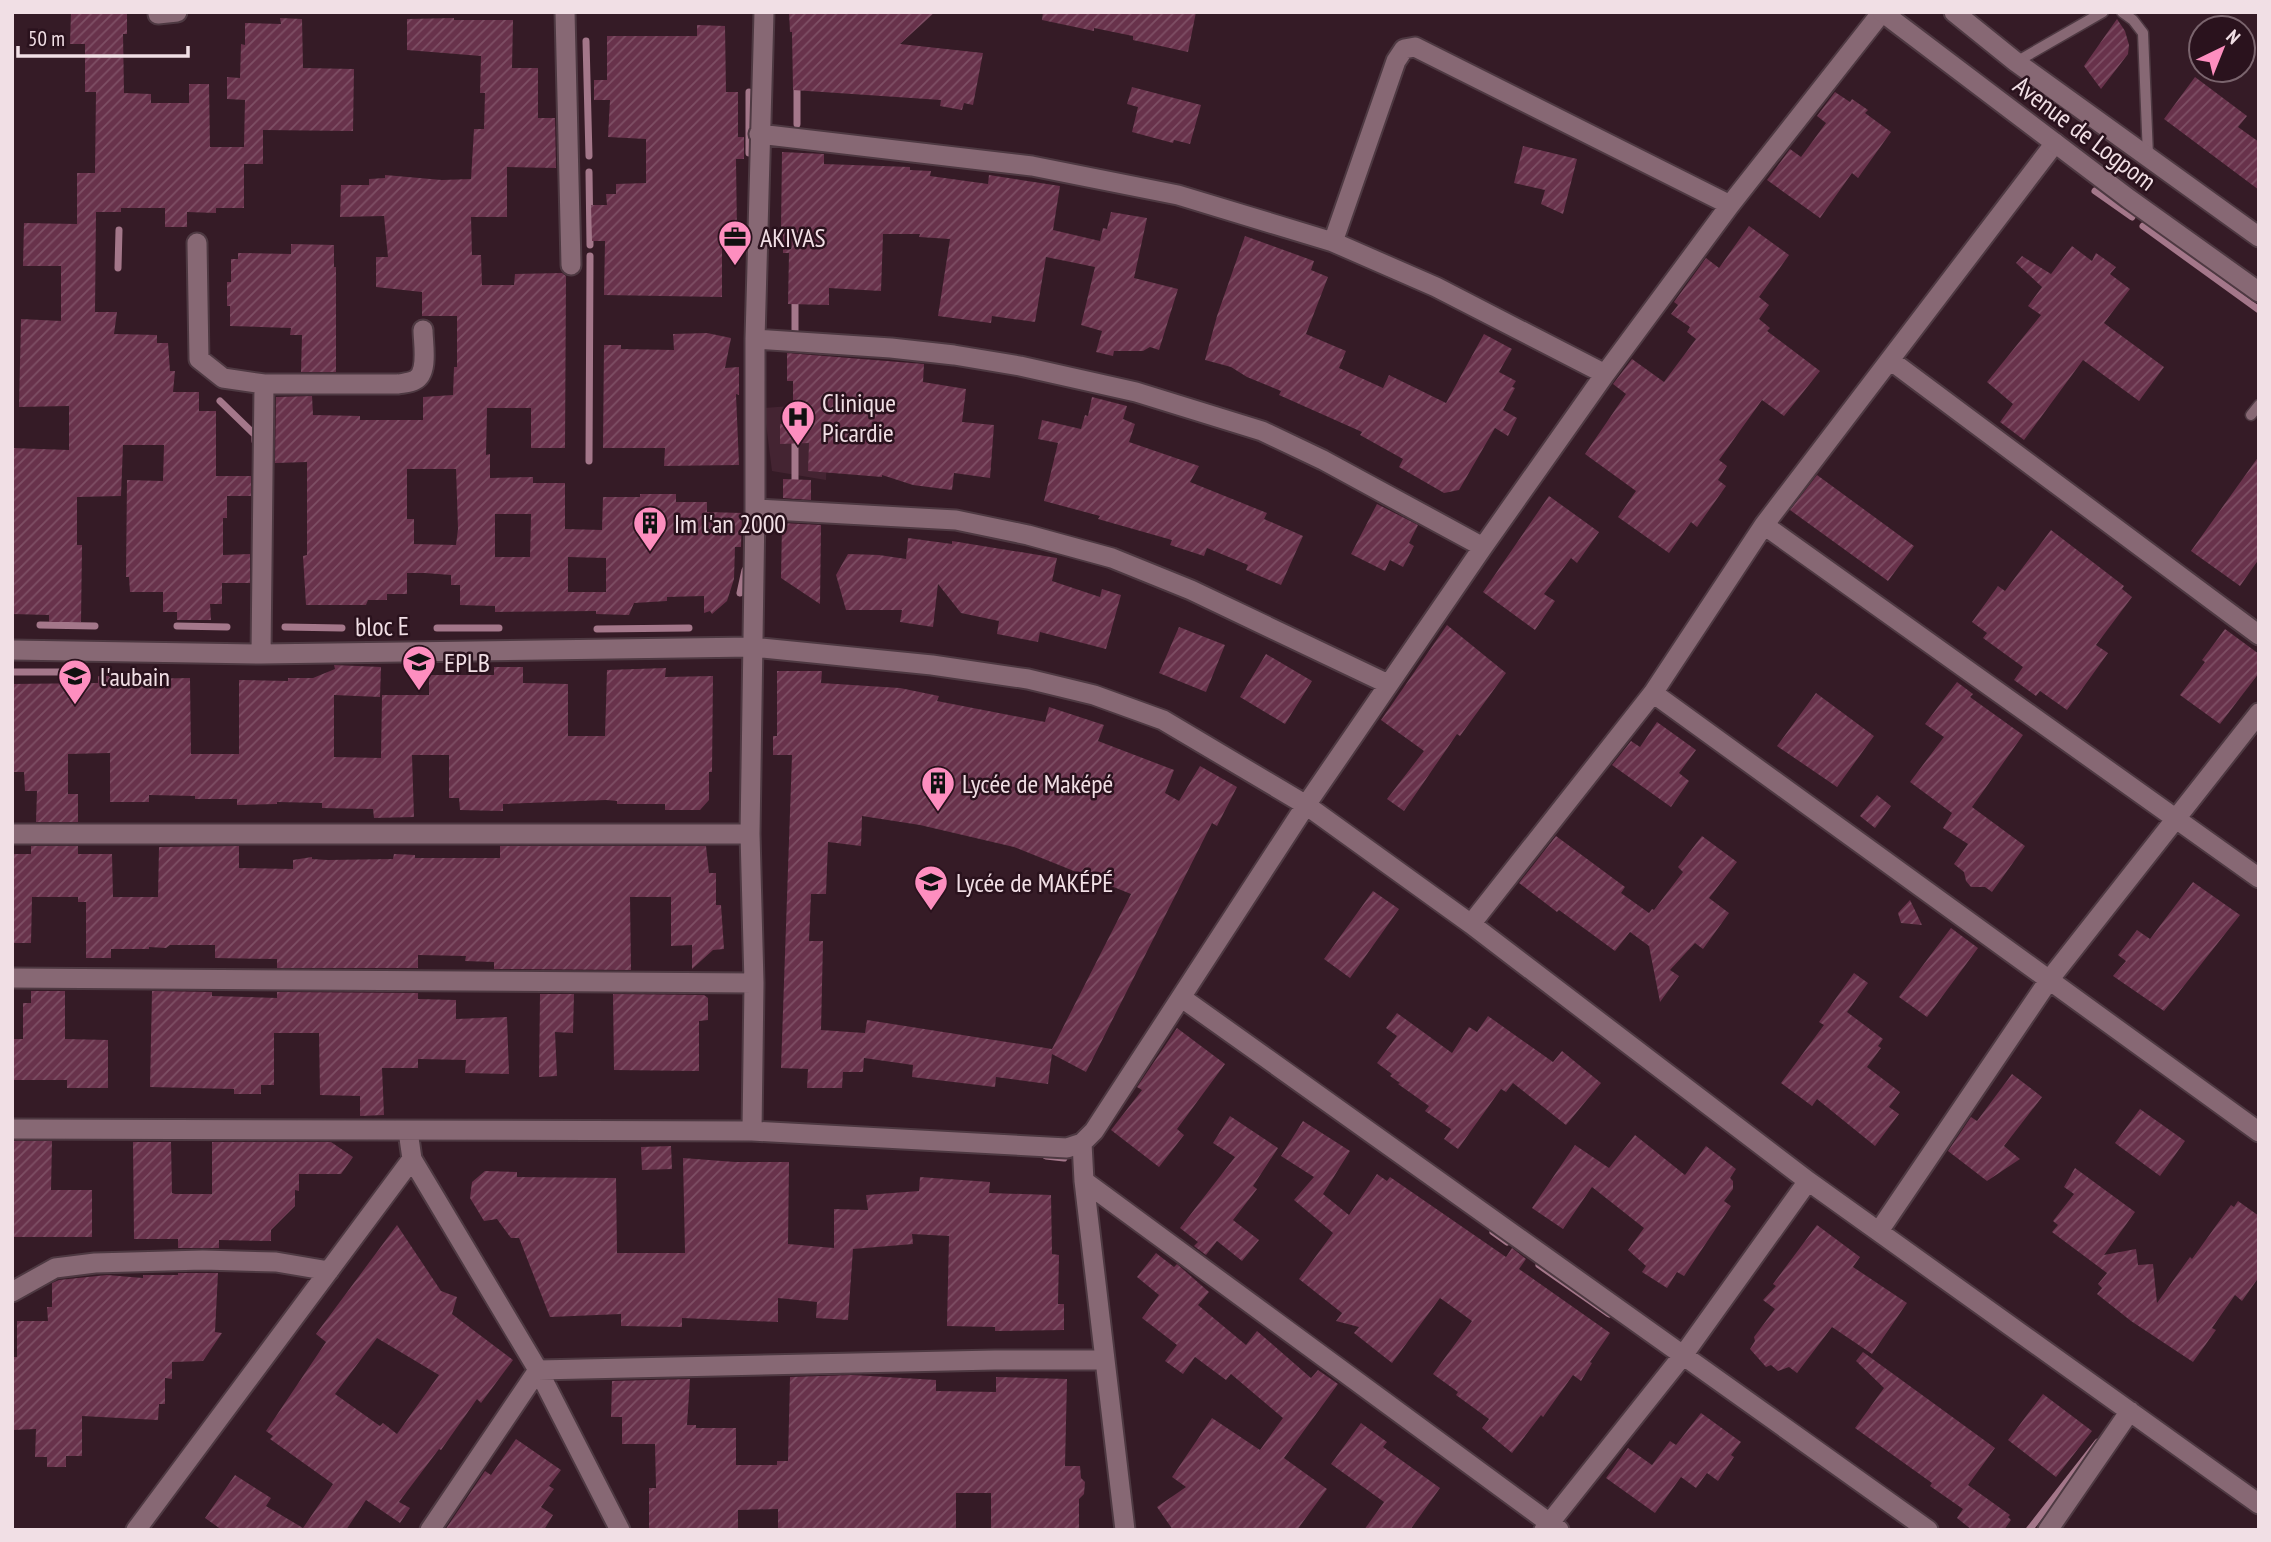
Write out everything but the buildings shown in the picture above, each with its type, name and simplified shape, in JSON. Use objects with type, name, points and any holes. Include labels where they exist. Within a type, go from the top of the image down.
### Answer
[{"type":"street","points":[[565,12],[571,265]]},
{"type":"street","points":[[752,1131],[754,983],[750,834],[755,339],[764,12]]},
{"type":"street","points":[[12,1129],[752,1131],[1068,1148],[1082,1143],[1094,1131],[1388,684],[1605,374],[1730,205],[1882,12]]},
{"type":"street","name":"Avenue de Logpom","points":[[1882,12],[2259,292]]},
{"type":"street","name":"Avenue de Logpom","points":[[1954,12],[2016,62],[2259,237]]},
{"type":"street","points":[[1334,242],[1396,61],[1404,50],[1415,47],[1730,205]]},
{"type":"street","points":[[759,134],[1032,166],[1178,195],[1334,242],[1436,287],[1605,374]]},
{"type":"street","points":[[1471,924],[1653,693],[1764,525],[2055,143]]},
{"type":"street","points":[[197,243],[199,359],[223,378],[264,384],[398,384],[414,381],[421,375],[423,367],[423,330]]},
{"type":"street","points":[[755,339],[954,355],[1020,366],[1136,392],[1262,431],[1324,460],[1483,547]]},
{"type":"street","points":[[1890,360],[2259,635]]},
{"type":"street","points":[[261,654],[264,384]]},
{"type":"street","points":[[755,509],[956,520],[1028,535],[1112,558],[1191,590],[1388,684]]},
{"type":"street","points":[[1764,525],[2259,878]]},
{"type":"street","name":"bloc E","points":[[12,650],[261,654],[752,648],[932,665],[1028,680],[1094,695],[1163,720],[1306,805],[1471,924],[1808,1181],[2259,1504]]},
{"type":"street","points":[[1653,693],[2259,1132]]},
{"type":"street","points":[[1879,1231],[2049,980],[2259,713]]},
{"type":"street","points":[[12,834],[750,834]]},
{"type":"street","points":[[12,978],[754,983]]},
{"type":"street","points":[[1182,998],[1928,1530]]},
{"type":"street","points":[[408,1131],[412,1159],[538,1370],[620,1530]]},
{"type":"street","points":[[1082,1143],[1084,1181],[1125,1530]]},
{"type":"street","points":[[136,1530],[412,1159]]},
{"type":"street","points":[[1084,1181],[1551,1528],[1684,1354],[1808,1181]]},
{"type":"street","points":[[12,1292],[55,1268],[95,1263],[215,1260],[276,1262],[329,1270]]},
{"type":"street","points":[[538,1370],[1105,1360]]},
{"type":"street","points":[[430,1530],[538,1370]]},
{"type":"street","points":[[2048,1530],[2130,1411]]},
{"type":"lane","points":[[2016,62],[2103,12]]},
{"type":"lane","points":[[2122,12],[2133,20],[2143,33],[2148,157]]},
{"type":"lane","points":[[2251,415],[2259,405]]},
{"type":"shaded area","name":"Clinique Picardie","points":[[804,405],[828,424],[826,480],[772,471],[764,408]]},
{"type":"waterway","points":[[586,41],[589,156]]},
{"type":"waterway","points":[[797,83],[797,124]]},
{"type":"waterway","points":[[749,92],[749,153]]},
{"type":"waterway","points":[[589,172],[590,245]]},
{"type":"waterway","points":[[2095,191],[2132,217]]},
{"type":"waterway","points":[[2143,226],[2259,310]]},
{"type":"waterway","points":[[118,268],[119,230]]},
{"type":"waterway","points":[[589,461],[590,256]]},
{"type":"waterway","points":[[795,295],[795,339]]},
{"type":"waterway","points":[[220,401],[255,435],[255,441]]},
{"type":"waterway","points":[[795,443],[795,487]]},
{"type":"waterway","points":[[740,593],[745,570]]},
{"type":"waterway","points":[[40,625],[95,626]]},
{"type":"waterway","points":[[177,626],[227,627]]},
{"type":"waterway","points":[[285,627],[342,628]]},
{"type":"waterway","points":[[437,628],[499,628]]},
{"type":"waterway","points":[[597,629],[689,628]]},
{"type":"waterway","points":[[12,672],[74,672]]},
{"type":"waterway","points":[[1046,1156],[1064,1158]]},
{"type":"waterway","points":[[1493,1232],[1507,1242]]},
{"type":"waterway","points":[[1539,1265],[1609,1314]]},
{"type":"waterway","points":[[2029,1530],[2098,1442]]},
{"type":"place","name":"AKIVAS","points":[[735,267]]},
{"type":"place","name":"Clinique Picardie","points":[[798,447]]},
{"type":"place","name":"Im l'an 2000","points":[[650,553]]},
{"type":"place","name":"EPLB","points":[[419,692]]},
{"type":"place","name":"l'aubain","points":[[75,706]]},
{"type":"place","name":"Lycée de Maképé","points":[[938,813]]},
{"type":"place","name":"Lycée de MAKÉPÉ","points":[[931,912]]}]
